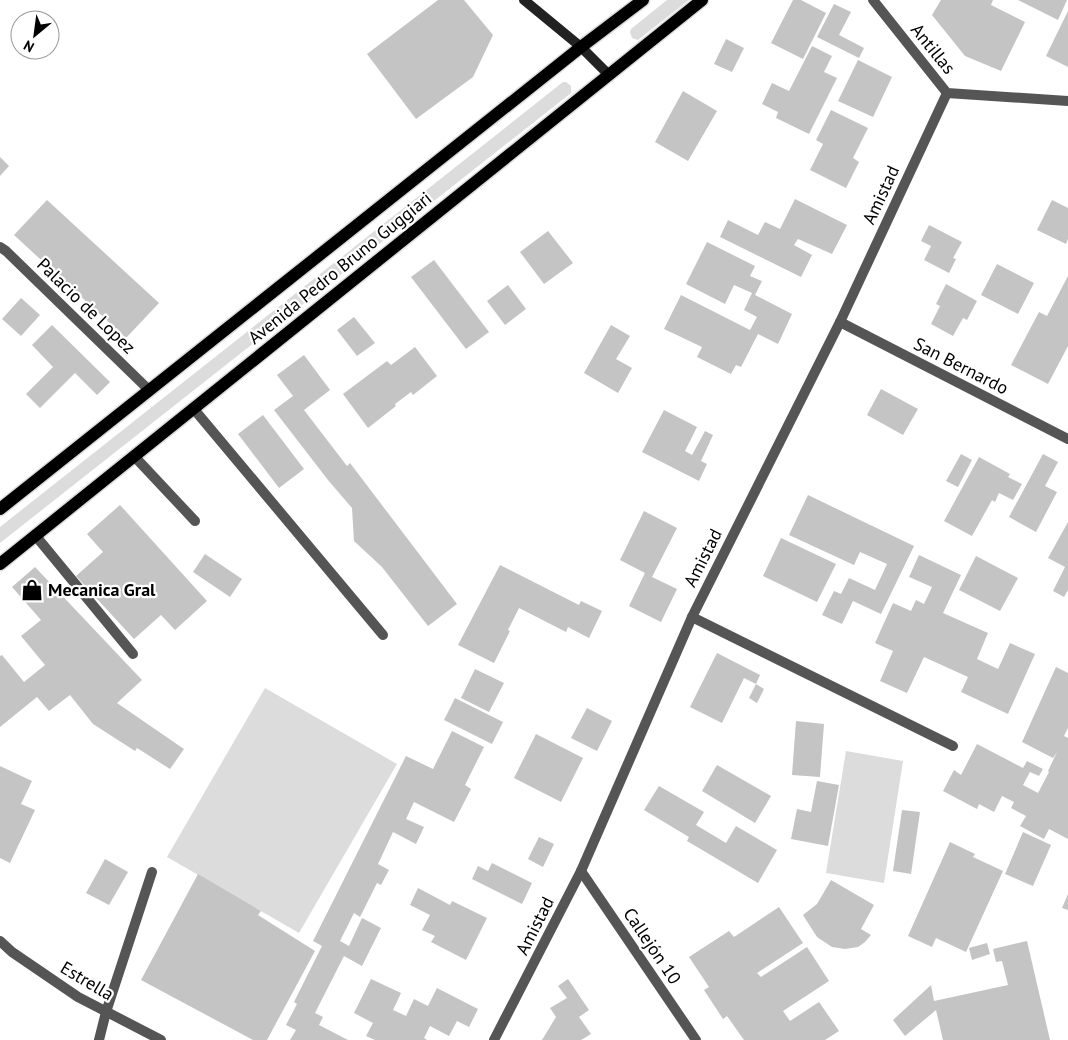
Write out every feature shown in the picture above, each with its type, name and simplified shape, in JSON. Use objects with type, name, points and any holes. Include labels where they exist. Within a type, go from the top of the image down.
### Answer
[{"type":"main road","name":"Avenida Pedro Bruno Guggiari","points":[[0,509],[581,47],[643,0]]},
{"type":"main road","name":"Avenida Pedro Bruno Guggiari","points":[[0,564],[702,0]]},
{"type":"street","points":[[524,0],[581,47],[608,74]]},
{"type":"street","name":"Antillas","points":[[873,0],[947,93],[1068,101]]},
{"type":"street","name":"Amistad","points":[[494,1040],[581,871],[692,617],[840,322],[947,93]]},
{"type":"street","name":"Palacio de Lopez","points":[[0,247],[149,390]]},
{"type":"street","name":"San Bernardo","points":[[840,322],[1068,439]]},
{"type":"street","points":[[193,408],[383,635]]},
{"type":"street","points":[[134,456],[195,521]]},
{"type":"street","points":[[35,535],[132,654]]},
{"type":"street","points":[[692,617],[953,746]]},
{"type":"street","name":"Callejón 10","points":[[581,871],[696,1040]]},
{"type":"street","points":[[99,1040],[106,1012],[152,872]]},
{"type":"street","name":"Estrella","points":[[0,941],[12,952],[78,997],[161,1040]]},
{"type":"shaded area","points":[[667,0],[689,0],[638,40],[632,38],[631,29]]},
{"type":"shaded area","points":[[563,82],[571,86],[571,93],[0,543],[0,527]]},
{"type":"shaded area","points":[[265,688],[397,764],[299,933],[167,857]]},
{"type":"shaded area","points":[[846,751],[903,761],[884,883],[826,873]]},
{"type":"building","points":[[438,0],[464,0],[493,35],[473,77],[416,119],[367,54]]},
{"type":"building","points":[[793,0],[801,0],[826,13],[803,59],[771,43]]},
{"type":"building","points":[[941,0],[993,0],[991,5],[1025,22],[1001,71],[965,56],[932,15]]},
{"type":"building","points":[[1018,0],[1067,0],[1058,20]]},
{"type":"building","points":[[834,4],[851,12],[839,35],[864,48],[859,58],[817,37]]},
{"type":"building","points":[[1068,11],[1068,67],[1046,56]]},
{"type":"building","points":[[726,39],[744,48],[732,72],[714,64]]},
{"type":"building","points":[[812,46],[832,56],[824,72],[837,78],[809,134],[776,118],[778,112],[762,104],[772,83],[789,91]]},
{"type":"building","points":[[858,60],[892,77],[873,117],[838,101]]},
{"type":"building","points":[[683,91],[717,111],[688,161],[655,142]]},
{"type":"building","points":[[831,110],[868,128],[853,158],[859,162],[846,188],[810,170],[823,144],[816,140]]},
{"type":"building","points":[[0,157],[9,166],[0,176]]},
{"type":"building","points":[[795,199],[847,225],[832,254],[798,239],[794,245],[812,255],[801,277],[720,237],[728,220],[758,235],[765,222],[780,229]]},
{"type":"building","points":[[47,200],[159,303],[126,338],[14,235]]},
{"type":"building","points":[[1052,200],[1068,208],[1068,239],[1066,244],[1037,230]]},
{"type":"building","points":[[929,225],[962,242],[953,258],[956,259],[949,273],[924,260],[931,246],[921,241]]},
{"type":"building","points":[[548,231],[573,263],[544,284],[520,252]]},
{"type":"building","points":[[707,242],[755,266],[750,276],[762,281],[755,295],[792,314],[778,344],[758,334],[741,367],[736,365],[731,374],[697,357],[702,347],[664,329],[681,295],[750,330],[757,317],[744,310],[752,293],[734,285],[725,304],[686,284]]},
{"type":"building","points":[[434,260],[489,332],[466,349],[411,277]]},
{"type":"building","points":[[997,264],[1034,283],[1018,314],[981,295]]},
{"type":"building","points":[[1068,276],[1068,346],[1048,384],[1011,365],[1039,312],[1047,316]]},
{"type":"building","points":[[946,284],[977,301],[967,320],[963,318],[953,336],[931,324],[940,306],[936,304]]},
{"type":"building","points":[[508,285],[526,309],[505,325],[487,301]]},
{"type":"building","points":[[21,298],[40,315],[21,336],[2,319]]},
{"type":"building","points":[[354,317],[375,343],[357,356],[337,330]]},
{"type":"building","points":[[52,325],[110,382],[97,395],[75,373],[40,408],[26,394],[53,367],[32,345]]},
{"type":"building","points":[[611,325],[630,336],[616,359],[632,368],[618,393],[584,373]]},
{"type":"building","points":[[415,347],[437,376],[413,395],[411,392],[395,404],[396,406],[368,428],[343,394],[387,361],[391,365]]},
{"type":"building","points":[[304,355],[330,390],[304,410],[347,466],[350,463],[457,604],[428,626],[382,567],[354,541],[352,508],[274,410],[293,396],[277,375]]},
{"type":"building","points":[[881,389],[918,409],[903,435],[867,415]]},
{"type":"building","points":[[664,410],[697,427],[685,451],[692,455],[705,431],[713,435],[701,461],[707,464],[699,481],[642,452]]},
{"type":"building","points":[[263,415],[304,469],[279,488],[238,434]]},
{"type":"building","points":[[961,454],[972,460],[958,487],[946,481]]},
{"type":"building","points":[[1043,454],[1058,462],[1045,486],[1057,492],[1036,532],[1009,517]]},
{"type":"building","points":[[979,457],[1010,474],[1008,477],[1022,484],[1013,500],[999,493],[995,502],[992,500],[972,536],[944,521]]},
{"type":"building","points":[[808,495],[914,546],[881,614],[853,601],[842,624],[822,615],[834,591],[841,594],[849,578],[875,590],[887,564],[860,552],[854,565],[789,535]]},
{"type":"building","points":[[120,505],[207,601],[175,630],[161,615],[134,639],[76,576],[103,552],[87,534]]},
{"type":"building","points":[[644,511],[677,528],[652,577],[677,589],[661,622],[629,606],[645,573],[620,560]]},
{"type":"building","points":[[1068,522],[1068,590],[1064,597],[1053,591],[1065,567],[1048,558]]},
{"type":"building","points":[[781,538],[836,564],[817,602],[763,576]]},
{"type":"building","points":[[205,554],[242,579],[230,597],[193,572]]},
{"type":"building","points":[[919,555],[961,575],[943,613],[988,633],[977,659],[998,669],[1010,643],[1035,654],[1008,714],[961,692],[968,677],[924,657],[907,693],[880,681],[893,651],[875,643],[893,603],[911,611],[916,600],[924,604],[932,587],[909,577]]},
{"type":"building","points":[[976,556],[1018,578],[1000,611],[959,590]]},
{"type":"building","points":[[500,565],[579,605],[581,601],[602,611],[589,638],[568,627],[566,632],[519,608],[494,663],[458,645]]},
{"type":"building","points":[[35,567],[142,680],[117,703],[184,749],[170,769],[137,748],[135,751],[93,724],[70,695],[49,711],[37,697],[0,727],[0,656],[2,655],[24,682],[45,665],[21,636],[41,620],[12,587]]},
{"type":"building","points":[[717,653],[760,675],[756,684],[744,678],[722,723],[690,707]]},
{"type":"building","points":[[1056,667],[1068,673],[1068,728],[1064,736],[1068,738],[1068,839],[1049,829],[1044,839],[1020,826],[1026,816],[1011,808],[1014,802],[1002,796],[994,812],[979,804],[977,809],[943,791],[954,770],[961,775],[977,744],[1023,768],[1027,761],[1043,769],[1039,776],[1030,772],[1023,785],[1038,793],[1057,752],[1053,758],[1022,742]]},
{"type":"building","points":[[475,669],[504,683],[489,712],[461,698]]},
{"type":"building","points":[[756,684],[764,689],[757,703],[749,698]]},
{"type":"building","points":[[455,698],[503,722],[492,744],[444,720]]},
{"type":"building","points":[[587,708],[612,721],[597,751],[571,738]]},
{"type":"building","points":[[796,721],[824,724],[820,777],[792,775]]},
{"type":"building","points":[[452,731],[484,747],[465,785],[471,789],[454,822],[414,802],[406,819],[424,827],[416,844],[393,832],[378,864],[389,870],[381,885],[377,883],[360,917],[354,913],[340,941],[349,946],[362,918],[381,928],[362,966],[344,956],[315,1013],[323,1017],[319,1025],[348,1040],[290,1040],[296,1030],[286,1025],[297,1004],[294,1002],[322,946],[313,941],[406,756],[433,769]]},
{"type":"building","points":[[536,734],[583,758],[561,802],[514,778]]},
{"type":"building","points":[[717,765],[771,796],[755,823],[702,791]]},
{"type":"building","points":[[0,766],[32,781],[21,804],[35,810],[10,863],[0,858]]},
{"type":"building","points":[[817,781],[839,785],[828,846],[791,839],[797,809],[811,812]]},
{"type":"building","points":[[659,786],[704,812],[696,825],[726,843],[736,826],[777,850],[758,883],[687,841],[689,837],[644,810]]},
{"type":"building","points":[[902,810],[920,812],[911,874],[893,871]]},
{"type":"building","points":[[1023,832],[1051,845],[1033,886],[1005,874]]},
{"type":"building","points":[[539,837],[554,844],[543,867],[528,859]]},
{"type":"building","points":[[950,842],[975,854],[973,857],[1003,871],[966,952],[936,938],[932,947],[908,936]]},
{"type":"building","points":[[105,859],[128,872],[109,905],[86,893]]},
{"type":"building","points":[[492,863],[532,883],[522,904],[472,879],[478,866],[488,871]]},
{"type":"building","points":[[198,874],[261,911],[258,915],[315,951],[267,1040],[253,1040],[141,980]]},
{"type":"building","points":[[831,880],[874,905],[861,929],[871,935],[858,947],[845,949],[832,947],[817,937],[803,915],[817,904]]},
{"type":"building","points":[[418,888],[450,905],[452,901],[487,918],[466,960],[431,942],[435,936],[422,930],[430,915],[410,905]]},
{"type":"building","points":[[1068,894],[1068,910],[1062,908]]},
{"type":"building","points":[[779,907],[803,943],[757,973],[761,977],[807,947],[829,981],[783,1011],[790,1021],[819,1002],[839,1031],[825,1040],[744,1040],[727,1016],[723,1019],[704,990],[709,987],[689,957],[729,931],[734,937]]},
{"type":"building","points":[[1027,941],[1050,1040],[943,1040],[936,1010],[905,1036],[893,1020],[931,985],[934,1001],[1008,985],[1002,961],[996,962],[993,949]]},
{"type":"building","points":[[987,943],[990,954],[972,960],[969,948]]},
{"type":"building","points":[[371,979],[401,993],[393,1010],[406,1016],[414,999],[428,1006],[437,988],[478,1009],[469,1027],[457,1021],[449,1036],[430,1026],[424,1038],[427,1040],[375,1040],[366,1036],[373,1023],[354,1013]]},
{"type":"building","points":[[568,979],[589,1010],[579,1017],[591,1034],[581,1040],[542,1040],[556,1017],[550,1008],[567,998],[558,986]]},
{"type":"place","name":"Mecanica Gral","points":[[32,590]]}]
